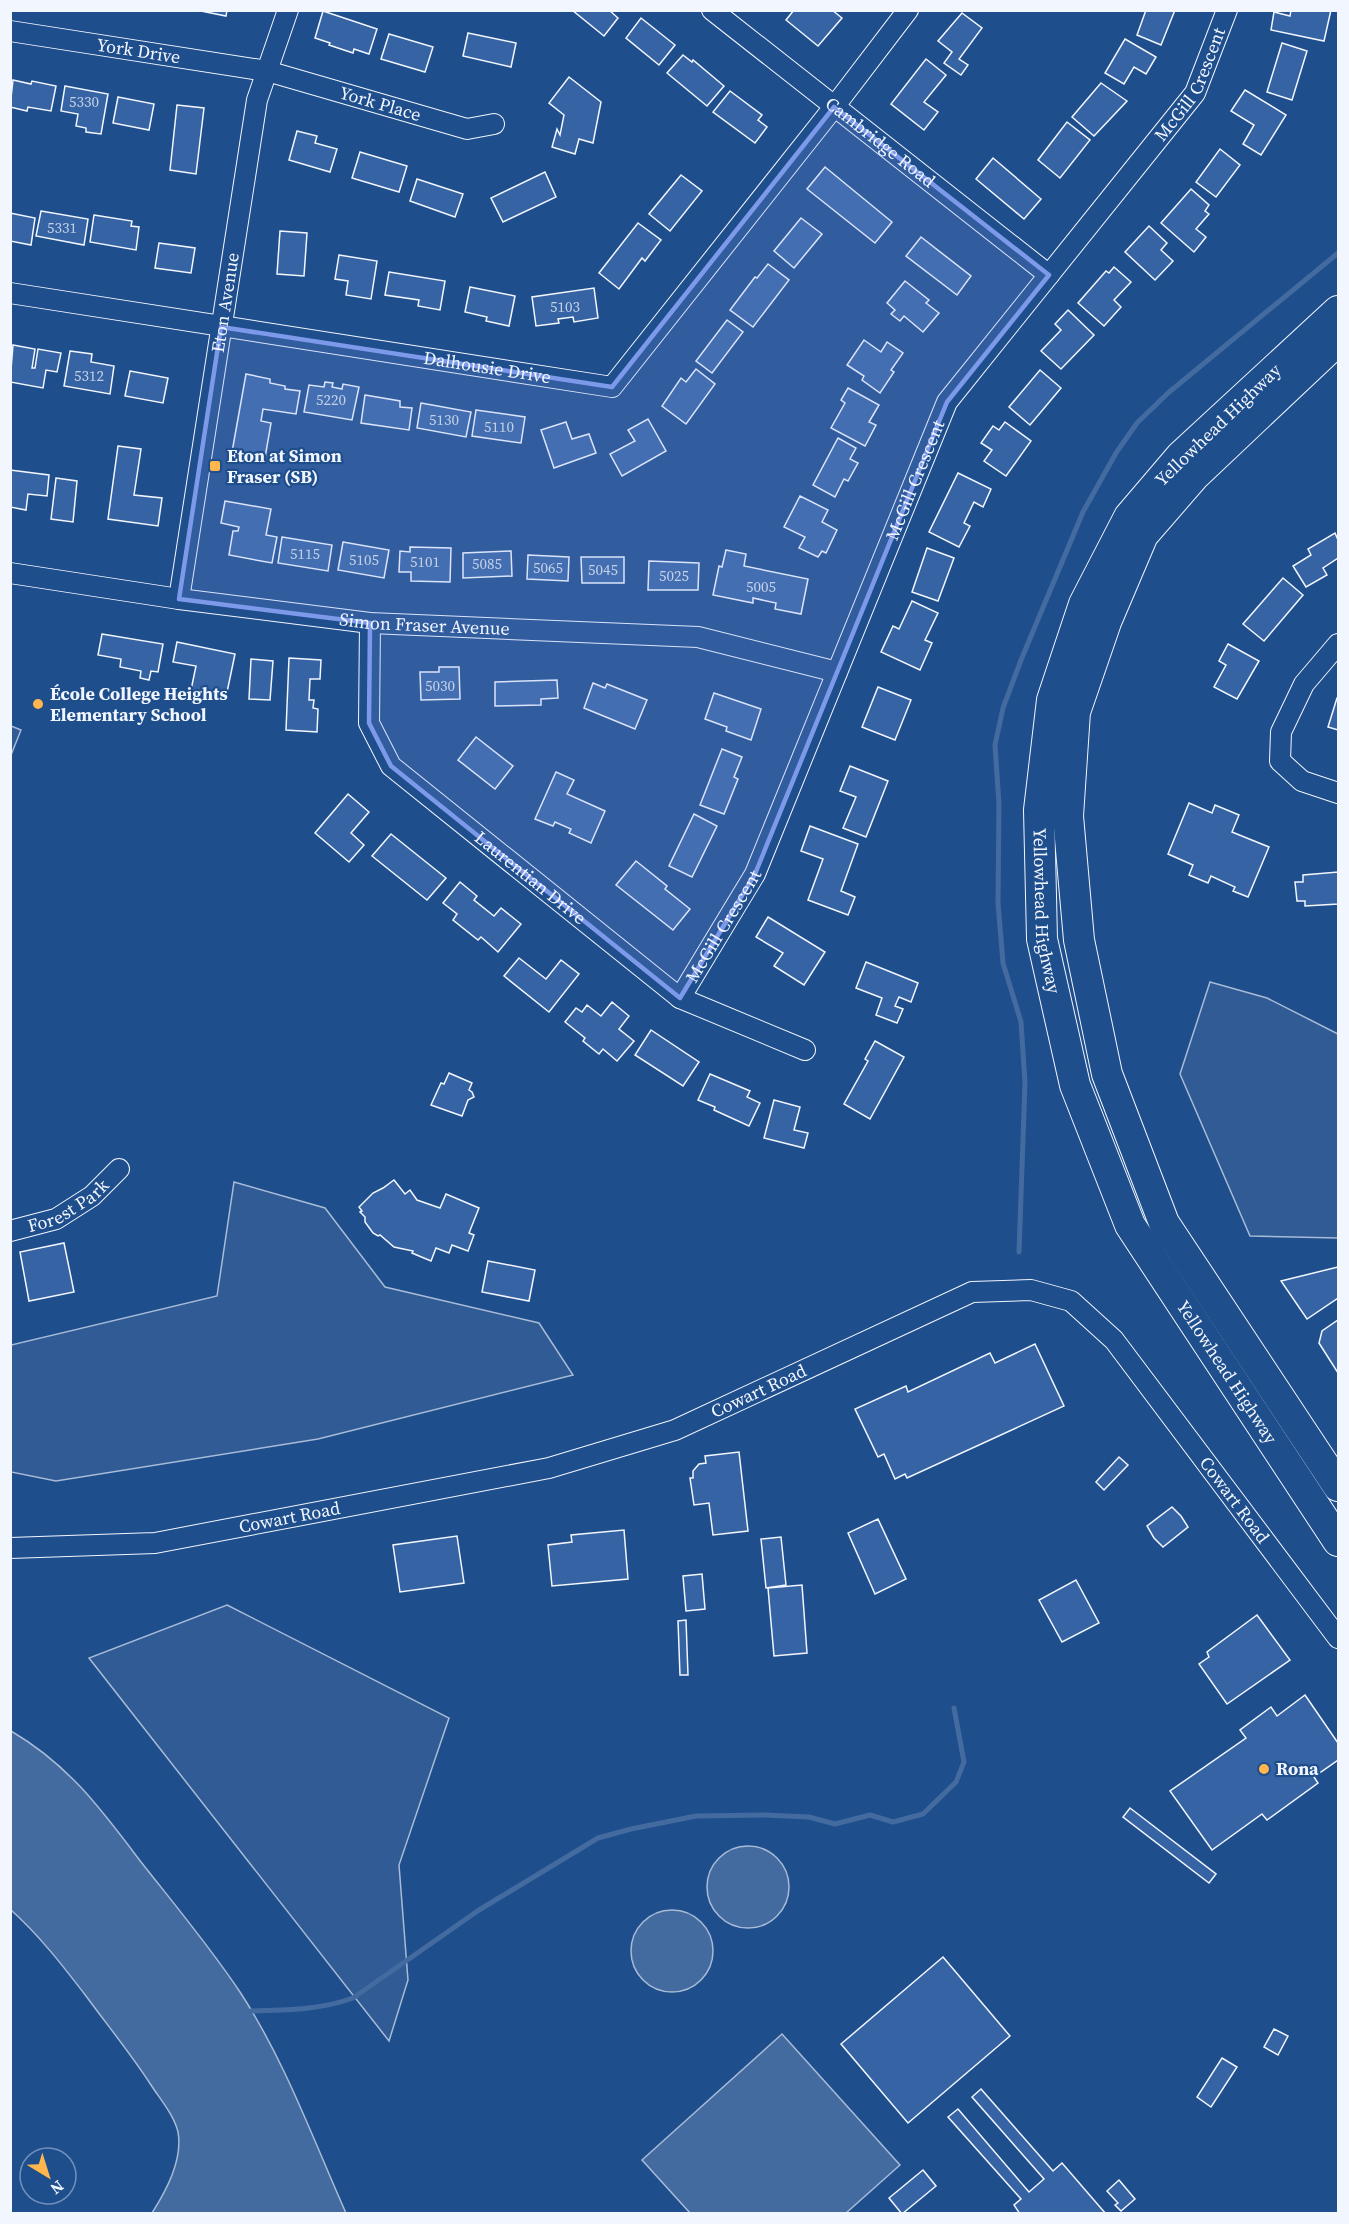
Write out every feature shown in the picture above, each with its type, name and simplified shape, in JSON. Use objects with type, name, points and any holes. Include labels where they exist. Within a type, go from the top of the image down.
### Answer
[{"type":"highway","name":"Yellowhead Highway","points":[[1338,311],[1181,456],[1129,517],[1084,604],[1052,700],[1039,810],[1044,950],[1074,1085],[1130,1225],[1338,1541]]},
{"type":"highway","name":"Yellowhead Highway","points":[[1338,340],[1195,475],[1143,535],[1106,622],[1075,712],[1068,816],[1079,940],[1107,1074],[1164,1224],[1338,1486]]},
{"type":"street","name":"Eton Avenue","points":[[179,598],[257,100],[288,10]]},
{"type":"street","name":"Cambridge Road","points":[[712,10],[1049,275]]},
{"type":"street","points":[[834,107],[908,10]]},
{"type":"street","name":"McGill Crescent","points":[[680,998],[755,874],[947,402],[1195,93],[1227,10]]},
{"type":"street","name":"York Drive","points":[[10,31],[267,71]]},
{"type":"street","name":"York Place","points":[[267,71],[467,129],[494,124]]},
{"type":"street","name":"Dalhousie Drive","points":[[10,294],[612,387],[834,107]]},
{"type":"street","name":"Simon Fraser Avenue","points":[[10,573],[370,623],[698,637],[837,672]]},
{"type":"street","name":"Laurentian Drive","points":[[370,623],[369,723],[391,766],[680,998],[805,1050]]},
{"type":"street","points":[[1338,644],[1304,684],[1281,732],[1280,762],[1302,781],[1338,793]]},
{"type":"street","name":"Forest Park","points":[[10,1231],[56,1219],[92,1196],[119,1169]]},
{"type":"street","name":"Cowart Road","points":[[10,1548],[155,1543],[549,1468],[675,1430],[972,1292],[1031,1290],[1071,1301],[1114,1340],[1338,1638]]},
{"type":"highlighted area","points":[[834,107],[1049,275],[947,402],[755,874],[680,998],[391,766],[369,723],[370,623],[179,599],[221,327],[612,387]]},
{"type":"shaded area","points":[[11,726],[21,730],[11,755]]},
{"type":"shaded area","points":[[1210,982],[1267,998],[1338,1034],[1338,1238],[1250,1236],[1180,1074]]},
{"type":"shaded area","points":[[234,1182],[325,1208],[385,1287],[539,1323],[573,1375],[318,1439],[56,1481],[11,1472],[11,1345],[217,1296]]},
{"type":"shaded area","points":[[227,1605],[449,1718],[399,1865],[408,1980],[389,2041],[89,1658]]},
{"type":"shaded area","points":[[11,1731],[50,1758],[83,1789],[229,1975],[256,2018],[285,2073],[346,2213],[152,2213],[168,2185],[176,2164],[179,2143],[173,2119],[136,2062],[60,1962],[11,1910]]},
{"type":"shaded area","points":[[748,1846],[764,1850],[777,1858],[785,1871],[789,1887],[785,1903],[777,1916],[764,1924],[748,1928],[732,1924],[719,1916],[711,1903],[707,1887],[711,1871],[719,1858],[732,1850]]},
{"type":"shaded area","points":[[672,1910],[688,1914],[701,1922],[709,1935],[713,1951],[709,1967],[701,1980],[688,1988],[672,1992],[656,1988],[643,1980],[635,1967],[631,1951],[635,1935],[643,1922],[656,1914]]},
{"type":"shaded area","points":[[782,2034],[900,2165],[846,2213],[690,2213],[642,2160]]},
{"type":"building","points":[[196,10],[227,10],[226,16]]},
{"type":"building","points":[[572,10],[609,10],[618,18],[604,36]]},
{"type":"building","points":[[794,10],[832,10],[842,18],[818,46],[786,20]]},
{"type":"building","points":[[1146,10],[1175,10],[1161,45],[1137,35]]},
{"type":"building","points":[[1291,10],[1331,10],[1324,41],[1271,30],[1274,12],[1290,16]]},
{"type":"building","points":[[323,11],[377,29],[369,54],[354,49],[353,53],[315,38]]},
{"type":"building","points":[[962,13],[982,28],[959,59],[968,65],[961,75],[944,63],[952,52],[938,41]]},
{"type":"building","points":[[641,18],[675,45],[659,65],[626,38]]},
{"type":"building","points":[[468,33],[516,43],[511,67],[463,56]]},
{"type":"building","points":[[389,34],[433,47],[425,72],[381,59]]},
{"type":"building","points":[[1125,39],[1156,57],[1146,74],[1134,67],[1124,84],[1105,73]]},
{"type":"building","points":[[1282,43],[1307,51],[1292,100],[1267,92]]},
{"type":"building","points":[[683,55],[692,62],[693,60],[724,86],[707,106],[667,73]]},
{"type":"building","points":[[926,59],[946,75],[924,102],[938,112],[924,130],[891,104]]},
{"type":"building","points":[[569,77],[601,102],[593,143],[579,139],[575,154],[552,147],[557,129],[560,135],[564,115],[549,103]]},
{"type":"building","points":[[13,80],[56,86],[51,111],[28,107],[27,111],[10,107]]},
{"type":"building","points":[[1101,83],[1127,101],[1094,136],[1072,117]]},
{"type":"building","points":[[65,86],[108,94],[101,134],[86,132],[86,128],[76,126],[78,114],[61,111]]},
{"type":"building","points":[[1245,90],[1286,115],[1261,155],[1243,144],[1254,125],[1231,111]]},
{"type":"building","points":[[730,91],[762,115],[758,120],[767,127],[755,143],[713,112]]},
{"type":"building","points":[[118,97],[154,104],[149,130],[113,123]]},
{"type":"building","points":[[177,105],[204,108],[196,174],[170,170]]},
{"type":"building","points":[[1067,122],[1090,140],[1060,178],[1038,160]]},
{"type":"building","points":[[297,131],[317,136],[315,143],[337,149],[330,172],[289,160]]},
{"type":"building","points":[[1220,149],[1240,165],[1216,197],[1196,182]]},
{"type":"building","points":[[360,152],[407,166],[399,192],[352,178]]},
{"type":"building","points":[[993,158],[1041,199],[1024,219],[976,179]]},
{"type":"building","points":[[825,167],[892,222],[875,243],[807,189]]},
{"type":"building","points":[[545,172],[556,197],[503,222],[491,198]]},
{"type":"building","points":[[681,175],[702,191],[670,231],[649,214]]},
{"type":"building","points":[[417,179],[463,194],[455,217],[410,201]]},
{"type":"building","points":[[1191,189],[1209,205],[1205,211],[1209,214],[1196,229],[1206,237],[1194,252],[1161,223]]},
{"type":"building","points":[[41,211],[88,219],[84,245],[36,236]]},
{"type":"building","points":[[10,213],[35,218],[31,245],[10,241]]},
{"type":"building","points":[[94,215],[132,221],[131,226],[139,227],[136,250],[90,242]]},
{"type":"building","points":[[801,218],[822,234],[794,268],[774,251]]},
{"type":"building","points":[[638,223],[661,240],[645,261],[642,258],[619,289],[599,273]]},
{"type":"building","points":[[1149,226],[1167,243],[1161,250],[1173,261],[1155,280],[1125,252]]},
{"type":"building","points":[[280,231],[307,233],[304,276],[277,274]]},
{"type":"building","points":[[921,237],[971,276],[957,295],[906,256]]},
{"type":"building","points":[[159,243],[195,248],[191,273],[155,268]]},
{"type":"building","points":[[339,255],[377,261],[371,299],[346,295],[348,281],[335,279]]},
{"type":"building","points":[[768,264],[789,280],[753,327],[730,310]]},
{"type":"building","points":[[1114,267],[1131,282],[1114,300],[1121,307],[1104,326],[1078,303],[1106,271],[1109,273]]},
{"type":"building","points":[[389,272],[445,281],[440,310],[418,306],[419,300],[385,295]]},
{"type":"building","points":[[905,281],[929,300],[926,303],[939,313],[923,332],[904,316],[900,321],[891,314],[895,310],[887,303]]},
{"type":"building","points":[[470,287],[515,296],[509,326],[486,321],[487,317],[465,312]]},
{"type":"building","points":[[594,288],[598,318],[574,322],[573,317],[558,319],[559,323],[536,326],[532,297]]},
{"type":"building","points":[[1068,310],[1094,335],[1061,369],[1041,351],[1061,330],[1055,324]]},
{"type":"building","points":[[727,320],[743,332],[712,373],[696,361]]},
{"type":"building","points":[[864,340],[881,352],[887,342],[903,353],[891,370],[894,372],[880,393],[862,380],[864,376],[847,365]]},
{"type":"building","points":[[13,345],[35,349],[32,368],[35,368],[38,349],[61,353],[57,372],[46,370],[43,388],[10,382]]},
{"type":"building","points":[[70,351],[92,354],[91,362],[114,366],[110,394],[64,386]]},
{"type":"building","points":[[696,369],[715,384],[686,424],[662,406],[681,378],[686,382]]},
{"type":"building","points":[[1040,370],[1061,388],[1030,425],[1009,407]]},
{"type":"building","points":[[130,371],[168,378],[163,403],[125,396]]},
{"type":"building","points":[[246,374],[270,379],[270,383],[285,386],[285,389],[300,391],[296,414],[263,409],[261,421],[271,423],[265,458],[232,452]]},
{"type":"building","points":[[325,382],[333,383],[332,387],[342,389],[343,384],[359,387],[352,420],[304,412],[309,385],[324,387]]},
{"type":"building","points":[[848,388],[879,405],[869,422],[876,425],[865,446],[831,428],[845,403],[841,400]]},
{"type":"building","points":[[365,395],[400,401],[400,407],[412,408],[409,430],[361,423]]},
{"type":"building","points":[[421,403],[471,412],[466,437],[417,428]]},
{"type":"building","points":[[476,410],[525,417],[521,443],[472,436]]},
{"type":"building","points":[[648,419],[666,451],[622,476],[610,454],[635,441],[628,430]]},
{"type":"building","points":[[566,422],[572,439],[589,434],[596,453],[554,468],[541,430]]},
{"type":"building","points":[[1005,422],[1031,441],[1006,476],[984,461],[992,450],[981,443],[993,426],[999,430]]},
{"type":"building","points":[[838,438],[856,448],[850,459],[858,463],[848,481],[844,479],[835,497],[813,485]]},
{"type":"building","points":[[118,446],[141,449],[134,495],[162,498],[158,526],[108,519]]},
{"type":"building","points":[[10,470],[49,475],[47,496],[28,494],[26,510],[10,507]]},
{"type":"building","points":[[958,473],[991,489],[983,507],[974,502],[964,523],[970,526],[959,547],[929,532]]},
{"type":"building","points":[[56,478],[77,481],[73,522],[51,519]]},
{"type":"building","points":[[800,496],[828,510],[822,522],[837,530],[826,553],[822,551],[818,557],[799,548],[805,537],[784,527]]},
{"type":"building","points":[[225,501],[271,509],[266,535],[277,537],[272,563],[229,555],[233,531],[238,531],[239,527],[221,523]]},
{"type":"building","points":[[1335,533],[1338,540],[1338,558],[1323,568],[1327,575],[1306,587],[1293,566],[1311,555],[1308,549]]},
{"type":"building","points":[[282,537],[332,545],[328,571],[278,563]]},
{"type":"building","points":[[343,542],[389,550],[384,578],[338,570]]},
{"type":"building","points":[[410,547],[451,548],[450,582],[411,581],[411,572],[399,572],[400,551],[410,552]]},
{"type":"building","points":[[927,548],[954,558],[938,601],[912,592]]},
{"type":"building","points":[[726,550],[746,554],[744,566],[808,579],[801,614],[775,609],[776,603],[753,598],[753,603],[713,595],[719,566],[722,567]]},
{"type":"building","points":[[511,551],[512,576],[463,578],[463,553]]},
{"type":"building","points":[[528,555],[569,557],[568,581],[527,579]]},
{"type":"building","points":[[581,557],[624,557],[624,583],[582,583]]},
{"type":"building","points":[[649,561],[699,563],[698,590],[648,590]]},
{"type":"building","points":[[1283,578],[1303,595],[1264,641],[1243,624]]},
{"type":"building","points":[[912,601],[938,613],[925,640],[932,643],[920,670],[881,652],[893,626],[899,629]]},
{"type":"building","points":[[102,634],[163,644],[158,672],[151,671],[149,680],[140,678],[141,671],[120,667],[121,659],[98,655]]},
{"type":"building","points":[[177,642],[235,654],[226,697],[191,690],[196,666],[173,662]]},
{"type":"building","points":[[1228,644],[1259,661],[1237,699],[1214,687],[1226,665],[1219,661]]},
{"type":"building","points":[[289,658],[321,660],[320,679],[310,679],[309,700],[314,700],[313,708],[318,709],[317,732],[286,730]]},
{"type":"building","points":[[251,659],[273,661],[270,700],[249,699]]},
{"type":"building","points":[[439,667],[459,667],[460,699],[421,700],[420,672],[439,672]]},
{"type":"building","points":[[557,680],[558,698],[541,699],[541,705],[495,706],[495,682]]},
{"type":"building","points":[[593,683],[605,688],[607,684],[647,700],[635,729],[584,708]]},
{"type":"building","points":[[878,687],[911,700],[895,740],[862,727]]},
{"type":"building","points":[[714,693],[761,709],[751,740],[726,731],[727,727],[705,719]]},
{"type":"building","points":[[1338,698],[1338,730],[1328,727]]},
{"type":"building","points":[[476,737],[513,766],[495,789],[458,760]]},
{"type":"building","points":[[722,749],[742,757],[734,777],[738,779],[724,814],[700,805]]},
{"type":"building","points":[[850,766],[888,781],[866,837],[843,828],[856,797],[840,791]]},
{"type":"building","points":[[556,772],[574,780],[567,794],[605,811],[591,843],[569,833],[571,829],[555,822],[553,826],[535,819]]},
{"type":"building","points":[[348,794],[369,812],[351,833],[364,845],[349,862],[315,833]]},
{"type":"building","points":[[1189,803],[1212,813],[1215,805],[1239,815],[1232,832],[1269,847],[1248,897],[1233,891],[1235,887],[1211,876],[1208,883],[1189,875],[1193,865],[1168,854]]},
{"type":"building","points":[[694,814],[717,826],[692,877],[669,866]]},
{"type":"building","points":[[810,826],[858,844],[841,891],[855,897],[848,915],[808,900],[823,859],[801,851]]},
{"type":"building","points":[[391,834],[446,878],[427,900],[372,856]]},
{"type":"building","points":[[636,861],[667,886],[665,889],[690,909],[673,930],[616,885]]},
{"type":"building","points":[[1338,872],[1338,904],[1305,906],[1305,901],[1297,901],[1295,882],[1303,882],[1303,875]]},
{"type":"building","points":[[460,882],[477,896],[474,900],[494,916],[501,908],[521,924],[498,952],[481,937],[478,940],[453,920],[457,914],[443,903]]},
{"type":"building","points":[[768,917],[825,952],[804,985],[774,966],[783,953],[756,937]]},
{"type":"building","points":[[519,958],[546,979],[561,960],[579,974],[549,1012],[504,976]]},
{"type":"building","points":[[866,962],[918,983],[911,1002],[899,997],[895,1006],[903,1009],[897,1023],[876,1015],[882,998],[856,988]]},
{"type":"building","points":[[612,1002],[629,1016],[619,1029],[634,1041],[617,1061],[603,1049],[599,1054],[583,1041],[585,1038],[565,1022],[576,1008],[582,1012],[587,1005],[601,1016]]},
{"type":"building","points":[[651,1030],[699,1062],[683,1086],[635,1055]]},
{"type":"building","points":[[875,1041],[904,1057],[870,1119],[844,1104],[868,1061],[865,1059]]},
{"type":"building","points":[[449,1073],[472,1083],[469,1090],[474,1097],[468,1100],[462,1116],[431,1105],[441,1083],[444,1084]]},
{"type":"building","points":[[710,1074],[750,1091],[747,1097],[760,1103],[749,1126],[698,1100]]},
{"type":"building","points":[[774,1100],[800,1107],[794,1130],[808,1133],[804,1148],[764,1138]]},
{"type":"building","points":[[394,1180],[405,1194],[410,1190],[417,1200],[440,1208],[446,1194],[479,1208],[469,1233],[474,1235],[468,1251],[452,1245],[449,1253],[436,1248],[431,1261],[412,1253],[413,1251],[394,1247],[380,1235],[373,1233],[365,1222],[365,1217],[359,1207],[373,1193]]},
{"type":"building","points":[[64,1243],[74,1292],[29,1301],[20,1252]]},
{"type":"building","points":[[488,1261],[535,1270],[529,1301],[482,1292]]},
{"type":"building","points":[[1338,1267],[1338,1298],[1307,1319],[1281,1281]]},
{"type":"building","points":[[1338,1320],[1338,1373],[1319,1343],[1322,1331]]},
{"type":"building","points":[[1035,1344],[1064,1406],[907,1478],[905,1474],[895,1479],[884,1454],[878,1457],[855,1409],[906,1386],[908,1392],[990,1353],[995,1363]]},
{"type":"building","points":[[739,1452],[748,1531],[713,1535],[709,1503],[694,1505],[690,1478],[693,1478],[693,1471],[699,1464],[706,1463],[705,1456]]},
{"type":"building","points":[[1119,1457],[1128,1465],[1104,1490],[1096,1482]]},
{"type":"building","points":[[1172,1507],[1188,1527],[1163,1547],[1147,1526]]},
{"type":"building","points":[[878,1519],[906,1579],[875,1594],[848,1533]]},
{"type":"building","points":[[624,1530],[628,1579],[552,1586],[548,1545],[572,1542],[571,1535]]},
{"type":"building","points":[[457,1536],[464,1583],[400,1592],[393,1545]]},
{"type":"building","points":[[781,1537],[786,1585],[766,1588],[761,1539]]},
{"type":"building","points":[[702,1574],[705,1609],[686,1611],[683,1576]]},
{"type":"building","points":[[1076,1580],[1099,1623],[1062,1642],[1039,1600]]},
{"type":"building","points":[[802,1585],[807,1653],[774,1656],[768,1588]]},
{"type":"building","points":[[1257,1615],[1290,1660],[1227,1704],[1199,1664],[1209,1657],[1207,1652]]},
{"type":"building","points":[[686,1620],[688,1675],[680,1675],[678,1621]]},
{"type":"building","name":"Rona","points":[[1305,1695],[1338,1743],[1338,1760],[1314,1777],[1318,1783],[1267,1820],[1262,1814],[1212,1850],[1170,1791],[1246,1738],[1240,1730],[1271,1707],[1277,1716]]},
{"type":"building","points":[[1130,1808],[1216,1874],[1209,1883],[1123,1817]]},
{"type":"building","points":[[943,1957],[1010,2036],[908,2123],[841,2044]]},
{"type":"building","points":[[1274,2029],[1288,2036],[1278,2055],[1264,2047]]},
{"type":"building","points":[[1222,2058],[1237,2067],[1211,2107],[1197,2097]]},
{"type":"building","points":[[981,2089],[1053,2171],[1062,2163],[1106,2214],[1020,2214],[1014,2205],[1021,2199],[948,2117],[958,2109],[1029,2192],[1044,2179],[972,2097]]},
{"type":"building","points":[[923,2170],[936,2186],[902,2214],[889,2198]]},
{"type":"building","points":[[1119,2180],[1135,2199],[1121,2211],[1115,2205],[1118,2203],[1107,2191]]},
{"type":"waterway","points":[[1019,1252],[1025,1083],[1021,1022],[1003,963],[998,903],[999,804],[995,745],[1003,708],[1083,512],[1116,453],[1137,423],[1168,393],[1338,253]]},
{"type":"waterway","points":[[251,2011],[315,2007],[353,1998],[479,1910],[598,1838],[696,1816],[809,1817],[835,1824],[870,1815],[893,1822],[923,1814],[956,1782],[964,1762],[954,1708]]},
{"type":"place","name":"Eton at Simon Fraser (SB)","points":[[215,466]]},
{"type":"place","name":"École College Heights Elementary School","points":[[38,704]]},
{"type":"place","name":"Rona","points":[[1264,1769]]}]
